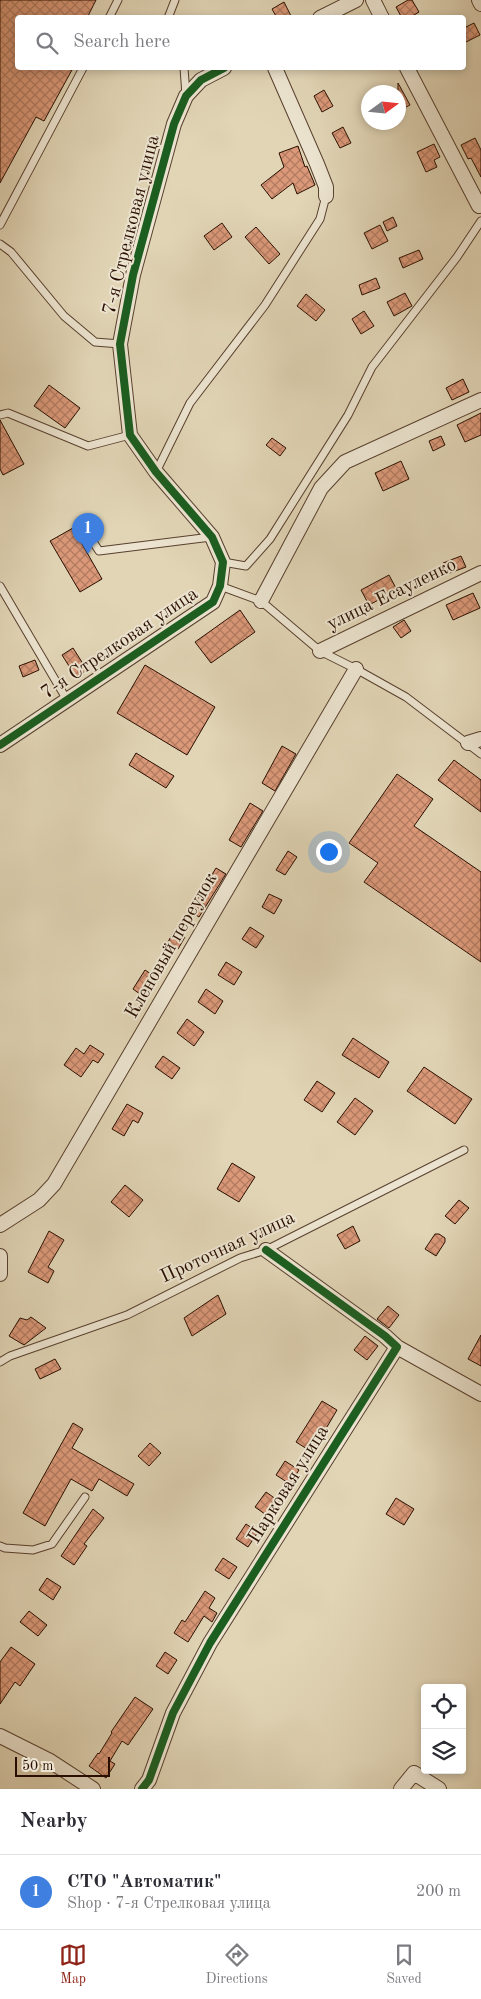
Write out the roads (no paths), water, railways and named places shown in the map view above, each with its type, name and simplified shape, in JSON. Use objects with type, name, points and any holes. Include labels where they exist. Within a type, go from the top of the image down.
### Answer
[{"type":"street","points":[[326,15],[356,0]]},
{"type":"street","points":[[373,0],[380,15]]},
{"type":"street","points":[[479,0],[481,4]]},
{"type":"street","name":"7-я Стрелковая улица","points":[[0,745],[213,602],[220,586],[223,562],[212,537],[156,472],[130,435],[120,344],[133,275],[174,124],[186,96],[201,80],[220,70]]},
{"type":"street","points":[[276,70],[317,164],[326,187],[326,196]]},
{"type":"street","points":[[408,70],[479,206]]},
{"type":"street","points":[[261,601],[321,488],[345,462],[481,400]]},
{"type":"street","name":"улица Есауленко","points":[[320,651],[481,573]]},
{"type":"street","name":"Кленовый переулок","points":[[0,1225],[39,1200],[54,1184],[356,669]]},
{"type":"street","points":[[266,1250],[385,1336],[396,1346],[481,1394]]},
{"type":"street","points":[[0,1256],[0,1274]]},
{"type":"street","name":"Парковая улица","points":[[142,1789],[149,1780],[173,1713],[210,1643],[396,1346]]},
{"type":"street","points":[[0,1736],[50,1761],[93,1789]]},
{"type":"street","points":[[401,1789],[414,1773],[439,1789]]},
{"type":"lane","points":[[110,15],[118,0]]},
{"type":"lane","points":[[169,15],[175,0]]},
{"type":"lane","points":[[0,225],[82,70]]},
{"type":"lane","points":[[184,70],[186,96]]},
{"type":"lane","points":[[156,472],[190,403],[265,305],[320,219],[326,196]]},
{"type":"lane","points":[[223,562],[246,566],[270,539],[348,414],[372,367],[457,257],[481,222]]},
{"type":"lane","points":[[0,244],[11,252],[64,316],[95,342],[120,344]]},
{"type":"lane","points":[[0,415],[8,413],[88,446],[130,435]]},
{"type":"lane","points":[[84,529],[99,551],[212,537]]},
{"type":"lane","points":[[0,586],[67,700]]},
{"type":"lane","points":[[220,586],[261,601],[320,651],[406,697],[474,741],[481,754]]},
{"type":"lane","name":"Проточная улица","points":[[0,1362],[10,1356],[127,1315],[240,1258],[266,1250],[464,1150]]},
{"type":"lane","points":[[0,1546],[32,1550],[52,1544],[85,1497]]},
{"type":"place","name":"СТО \"Автоматик\"","points":[[88,554]]}]
